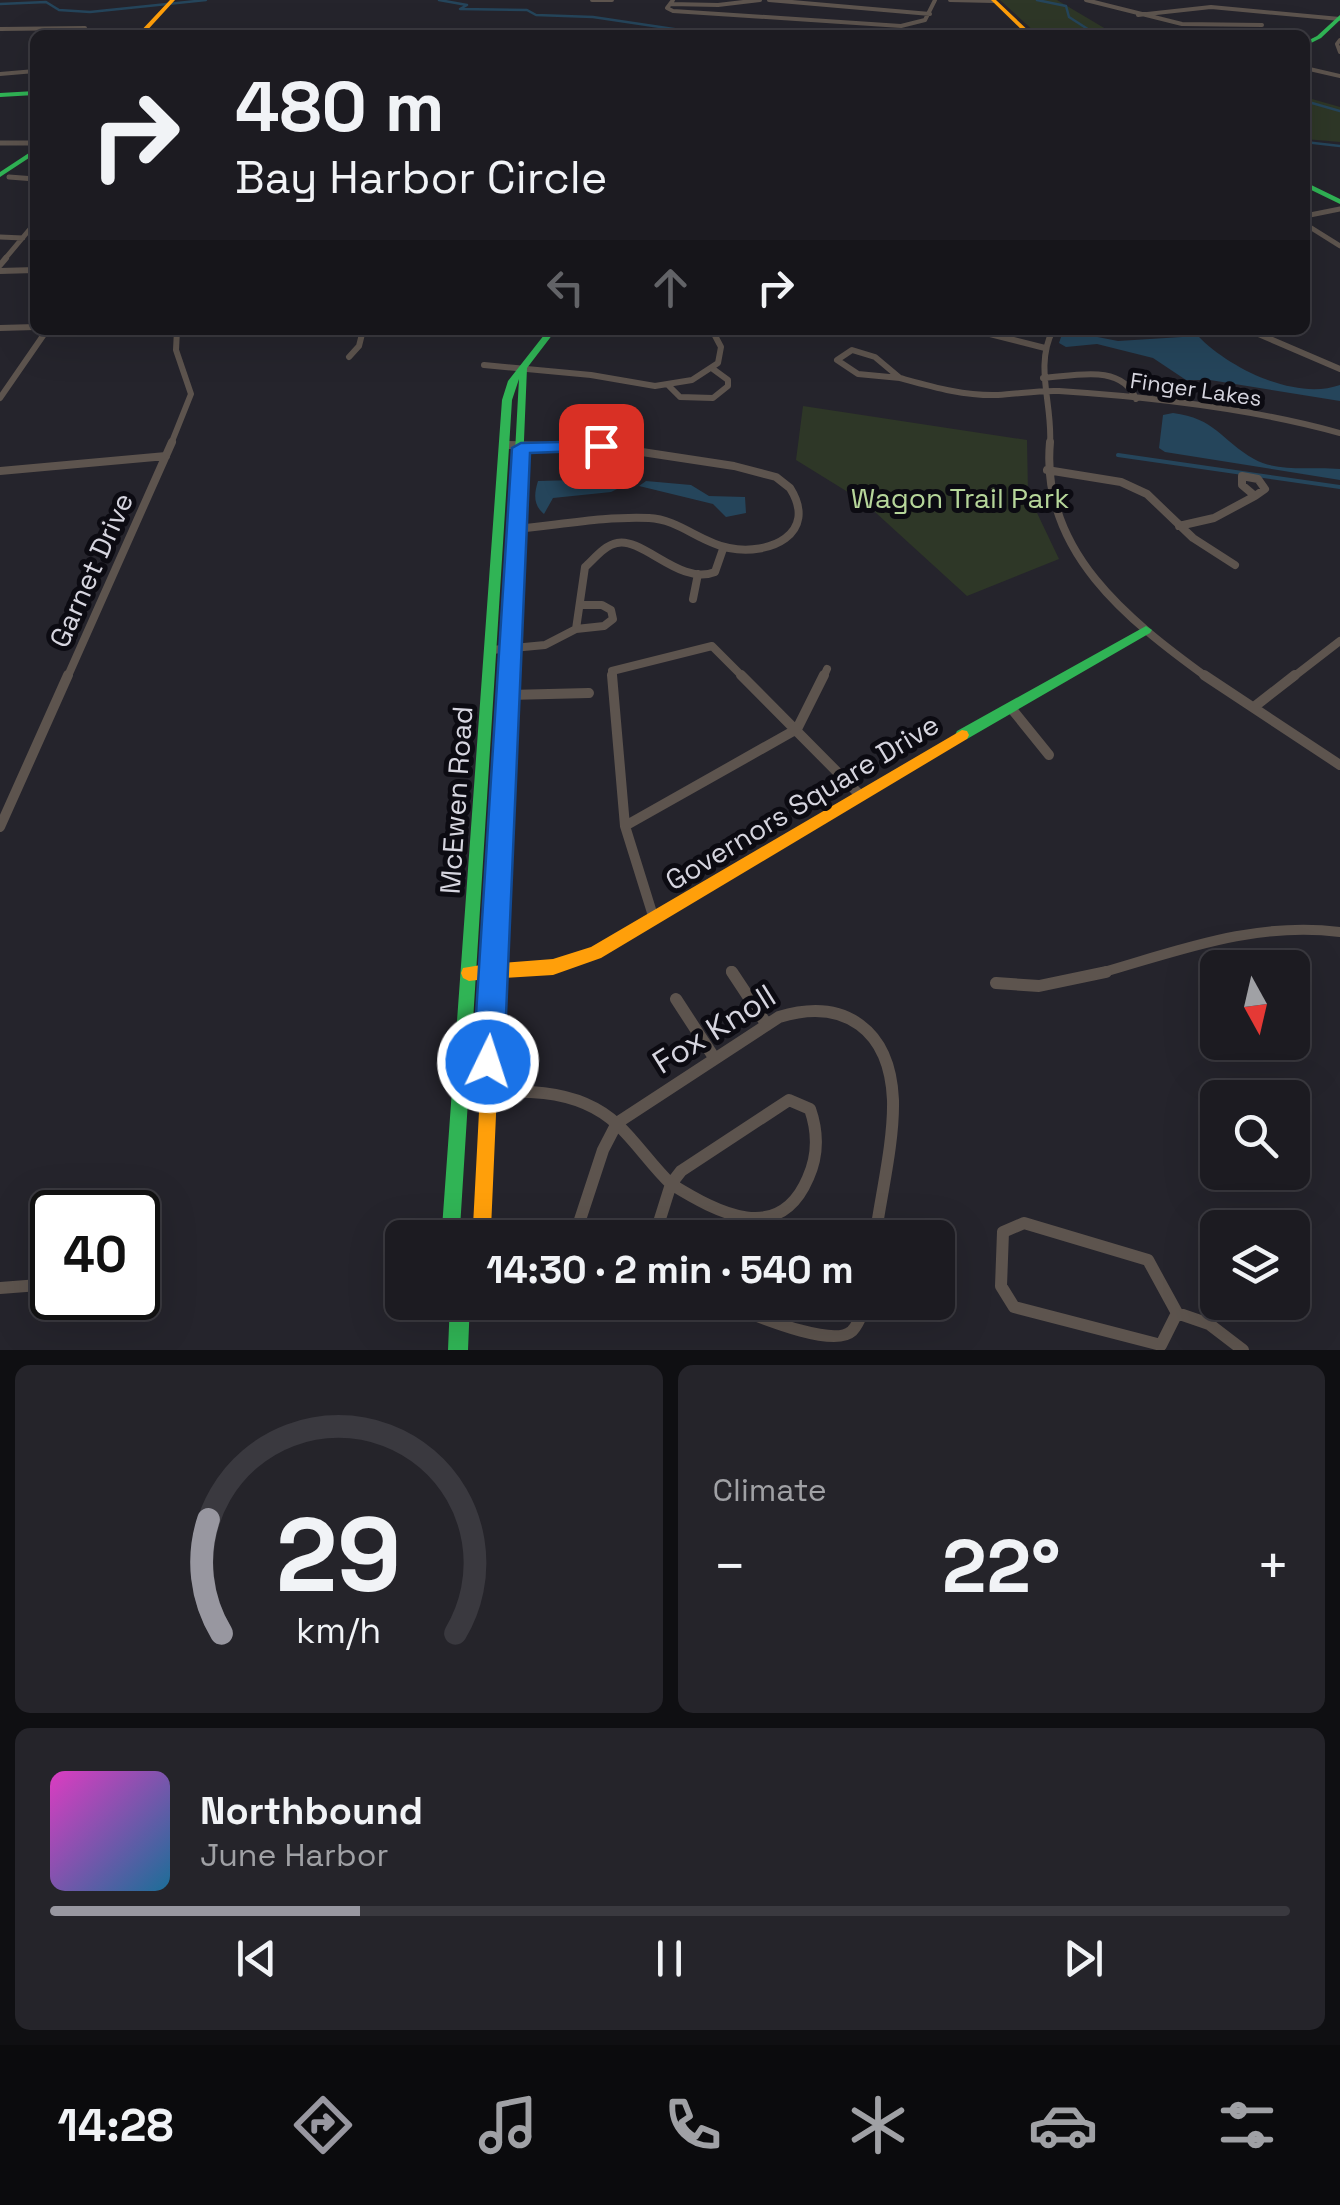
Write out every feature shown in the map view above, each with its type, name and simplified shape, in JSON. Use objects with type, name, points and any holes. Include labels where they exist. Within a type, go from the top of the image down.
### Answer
[{"type":"street","points":[[145,30],[174,0]]},
{"type":"street","points":[[592,0],[612,0]]},
{"type":"street","points":[[760,0],[718,5],[672,2],[668,8],[910,26],[930,14],[935,0]]},
{"type":"street","points":[[768,0],[930,14]]},
{"type":"street","points":[[821,21],[826,5],[834,0]]},
{"type":"street","points":[[950,0],[994,1],[1025,30]]},
{"type":"street","points":[[1086,0],[1138,15],[1209,26],[1262,25]]},
{"type":"street","points":[[1138,15],[1154,8],[1241,2],[1340,18]]},
{"type":"street","points":[[718,5],[718,14]]},
{"type":"street","points":[[1310,42],[1340,18]]},
{"type":"street","points":[[1209,26],[1212,30]]},
{"type":"street","points":[[0,29],[84,30]]},
{"type":"street","points":[[1340,40],[1336,44],[1340,52]]},
{"type":"street","points":[[1310,69],[1340,76]]},
{"type":"street","points":[[0,74],[30,71]]},
{"type":"street","points":[[0,95],[30,93]]},
{"type":"street","points":[[0,143],[30,143]]},
{"type":"street","points":[[3,178],[30,156]]},
{"type":"street","points":[[3,178],[30,163]]},
{"type":"street","points":[[3,178],[30,179]]},
{"type":"street","points":[[1310,187],[1340,206]]},
{"type":"street","points":[[1310,215],[1340,206]]},
{"type":"street","points":[[1310,227],[1340,246]]},
{"type":"street","points":[[0,268],[30,230]]},
{"type":"street","points":[[0,238],[23,238]]},
{"type":"street","points":[[0,268],[30,270]]},
{"type":"street","points":[[0,328],[30,327]]},
{"type":"street","points":[[0,398],[44,335]]},
{"type":"street","name":"Garnet Drive","points":[[0,827],[192,390],[188,372],[175,349],[177,335]]},
{"type":"street","points":[[349,357],[361,335]]},
{"type":"street","name":"McEwen Road","points":[[453,1220],[508,400],[513,381],[548,335]]},
{"type":"street","points":[[484,365],[669,386],[713,369],[721,353],[714,335]]},
{"type":"street","points":[[993,335],[1044,348]]},
{"type":"street","points":[[1050,335],[1044,348],[1043,378],[1052,430],[1047,470],[1056,512],[1074,548],[1098,580],[1146,630],[1340,765]]},
{"type":"street","points":[[1261,335],[1340,369]]},
{"type":"street","name":"Finger Lakes","points":[[900,378],[864,352],[852,350],[842,353],[837,360],[844,368],[862,374],[900,378],[969,394],[1046,391],[1136,398],[1290,420],[1340,433]]},
{"type":"street","points":[[669,386],[680,398],[709,400],[722,395],[728,380],[713,369]]},
{"type":"street","name":"McEwen Road","points":[[482,1220],[524,370]]},
{"type":"street","points":[[1043,378],[1116,376],[1130,384],[1136,398]]},
{"type":"street","points":[[506,446],[601,446],[754,470],[788,486],[801,512],[794,534],[771,547],[722,549],[649,518],[516,530]]},
{"type":"street","points":[[0,471],[166,456]]},
{"type":"street","points":[[1047,470],[1135,488],[1157,502],[1179,526],[1235,565]]},
{"type":"street","points":[[1179,526],[1214,520],[1255,496]]},
{"type":"street","points":[[576,630],[585,567],[616,542],[625,542],[678,570],[698,574],[714,572],[722,549]]},
{"type":"street","points":[[693,599],[698,574]]},
{"type":"street","points":[[492,650],[544,645],[576,630],[604,626],[613,619],[610,610],[602,605],[581,605]]},
{"type":"street","name":"Governors Square Drive","points":[[469,974],[572,962],[654,920],[1091,658],[1146,630]]},
{"type":"street","points":[[1254,707],[1340,640]]},
{"type":"street","points":[[654,920],[626,826],[612,671],[712,646],[861,796]]},
{"type":"street","points":[[626,826],[797,729],[827,670]]},
{"type":"street","points":[[509,695],[588,693]]},
{"type":"street","points":[[1011,708],[1032,728],[1049,755]]},
{"type":"street","points":[[996,983],[1047,987],[1265,928],[1306,926],[1340,932]]},
{"type":"street","points":[[731,971],[767,1025]]},
{"type":"street","points":[[676,999],[715,1059]]},
{"type":"street","name":"Fox Knoll","points":[[617,1123],[767,1025],[796,1010],[825,1006],[856,1021],[879,1049],[892,1083],[878,1220]]},
{"type":"street","points":[[461,1095],[486,1092],[560,1096],[601,1111],[617,1123],[671,1184],[713,1209],[742,1218],[770,1218],[799,1199],[813,1165],[816,1127],[810,1109],[796,1100],[782,1102],[681,1171],[671,1184],[660,1220]]},
{"type":"street","points":[[580,1220],[617,1123]]},
{"type":"street","points":[[1178,1312],[1161,1346],[1014,1307],[1001,1286],[1003,1232],[1024,1223],[1148,1260],[1178,1312],[1209,1324],[1243,1350]]},
{"type":"street","points":[[0,1288],[30,1286]]},
{"type":"street","points":[[458,1350],[459,1320]]},
{"type":"street","points":[[777,1320],[833,1338],[854,1330],[859,1320]]},
{"type":"green space","points":[[1000,0],[1057,0],[1108,30],[1033,30]]},
{"type":"green space","points":[[1310,98],[1340,107],[1340,142],[1310,139]]},
{"type":"green space","name":"Wagon Trail Park","points":[[803,406],[1027,440],[1028,494],[1059,559],[967,596],[864,502],[796,460]]},
{"type":"water","points":[[1062,335],[1118,341],[1198,336],[1245,370],[1283,385],[1322,389],[1340,385],[1340,401],[1210,380],[1186,380],[1153,358],[1097,344],[1066,347],[1059,343]]},
{"type":"water","points":[[1173,413],[1208,425],[1254,459],[1285,468],[1340,469],[1340,480],[1165,452],[1159,448],[1163,415]]},
{"type":"water","points":[[615,479],[623,486],[611,492],[553,498],[544,514],[536,503],[538,481]]},
{"type":"water","points":[[646,481],[691,485],[709,496],[745,497],[746,513],[726,517],[713,504],[639,486]]},
{"type":"waterway","points":[[0,4],[46,2],[59,10],[90,12],[206,0]]},
{"type":"waterway","points":[[439,0],[467,5],[460,9],[527,10],[536,15],[593,17],[680,30]]},
{"type":"waterway","points":[[1037,0],[1066,6],[1069,17],[1089,30]]},
{"type":"waterway","points":[[1310,102],[1340,111]]},
{"type":"waterway","points":[[1310,143],[1340,146]]},
{"type":"waterway","points":[[1118,455],[1340,487]]},
{"type":"traffic: fast","points":[[1310,42],[1340,17]]},
{"type":"traffic: fast","points":[[0,95],[30,93]]},
{"type":"traffic: fast","points":[[0,175],[30,154]]},
{"type":"traffic: fast","points":[[1310,187],[1340,202]]},
{"type":"traffic: fast","points":[[452,1220],[507,400],[513,381],[548,335]]},
{"type":"traffic: fast","points":[[499,872],[524,370]]},
{"type":"traffic: fast","points":[[962,735],[1146,630]]},
{"type":"traffic: fast","points":[[458,1350],[459,1320]]},
{"type":"traffic: slow","points":[[145,30],[173,0]]},
{"type":"traffic: slow","points":[[993,0],[1025,30]]},
{"type":"traffic: slow","points":[[469,973],[553,967],[595,953],[962,735]]},
{"type":"traffic: slow","points":[[482,1220],[499,872]]},
{"type":"route","points":[[488,1062],[521,448],[601,446]]}]
